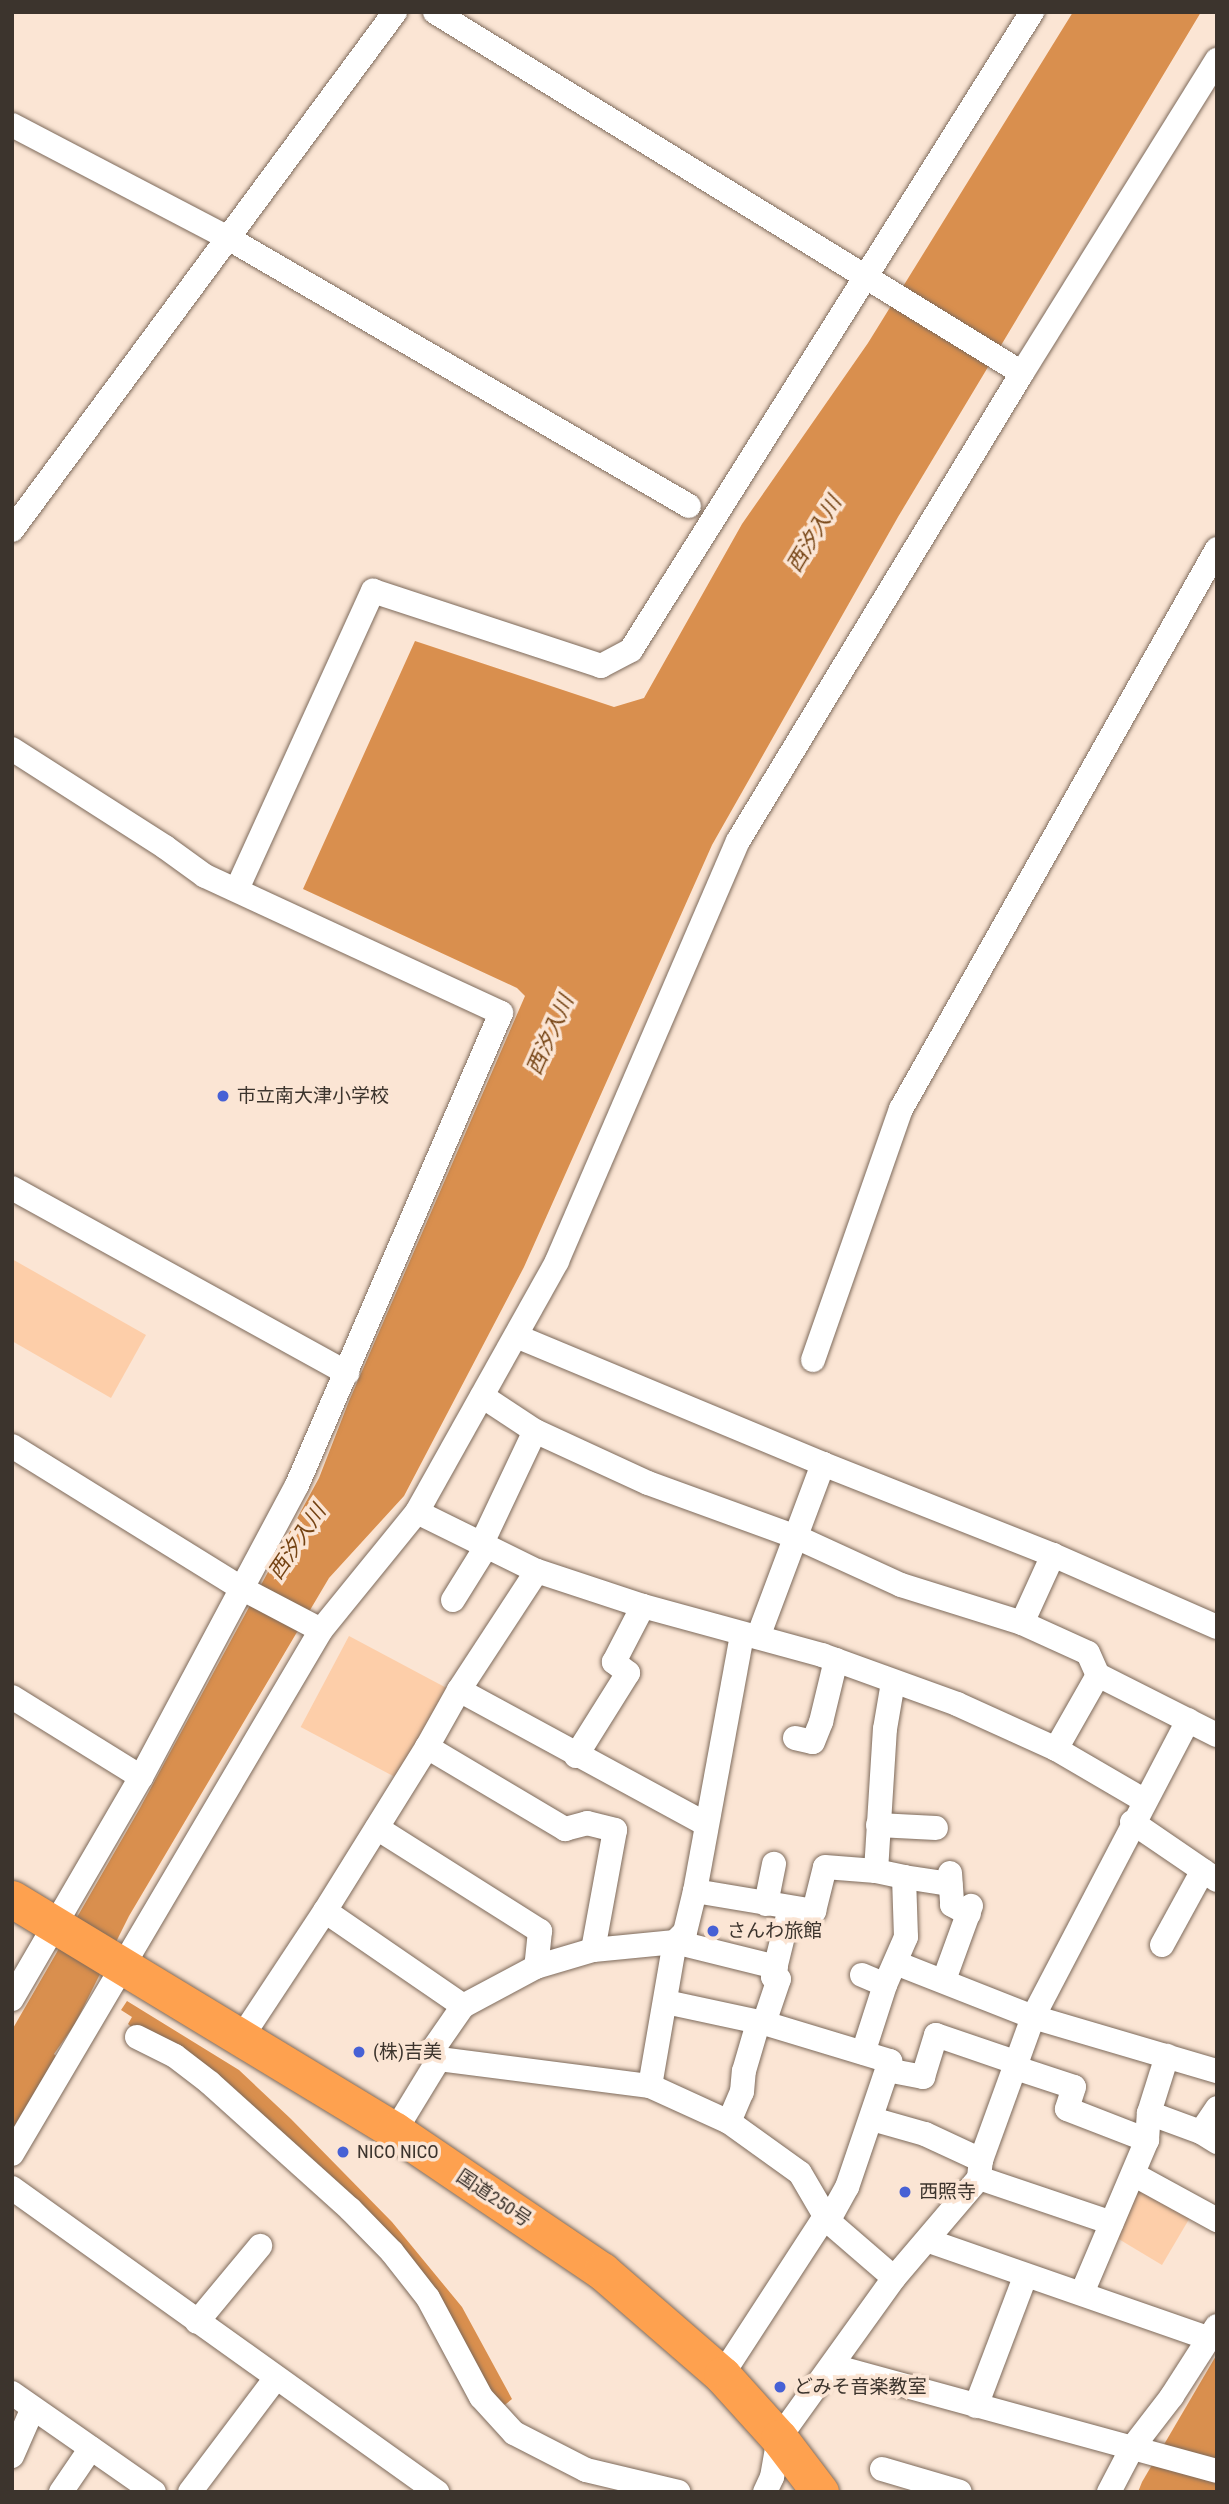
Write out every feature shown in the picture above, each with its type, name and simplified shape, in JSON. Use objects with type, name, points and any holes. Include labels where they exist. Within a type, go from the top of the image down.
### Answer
[{"type":"highway","name":"国道250号","points":[[12,1899],[395,2131],[602,2271],[722,2375],[779,2438],[820,2492]]},
{"type":"street","points":[[12,530],[395,12]]},
{"type":"street","points":[[435,12],[1022,373]]},
{"type":"street","points":[[237,890],[373,591],[601,666],[631,650],[1032,12]]},
{"type":"street","points":[[12,2154],[321,1630],[417,1512],[557,1261],[738,841],[1022,373],[1217,60]]},
{"type":"street","points":[[12,125],[228,238],[689,506]]},
{"type":"street","points":[[813,1360],[901,1110],[1217,549]]},
{"type":"street","points":[[12,749],[165,847],[205,876],[501,1013],[297,1485],[141,1777],[12,1999]]},
{"type":"street","points":[[12,1188],[346,1373]]},
{"type":"street","points":[[516,1336],[823,1464],[1053,1555],[1217,1626]]},
{"type":"street","points":[[482,1396],[535,1431],[648,1482],[794,1536],[901,1585],[1022,1623],[1088,1653],[1098,1675],[1217,1735]]},
{"type":"street","points":[[453,1600],[484,1546],[535,1431]]},
{"type":"street","points":[[12,1446],[241,1588],[321,1630]]},
{"type":"street","points":[[650,2086],[675,1942],[685,1932],[706,1824],[750,1635],[823,1464]]},
{"type":"street","points":[[417,1512],[537,1571],[643,1606],[836,1660],[957,1704],[1056,1749],[1145,1801]]},
{"type":"street","points":[[1022,1623],[1053,1555]]},
{"type":"street","points":[[241,2038],[325,1911],[427,1747],[459,1690],[537,1571]]},
{"type":"street","points":[[576,1756],[628,1673],[614,1662],[643,1606]]},
{"type":"street","points":[[795,1738],[813,1742],[821,1723],[836,1660]]},
{"type":"street","points":[[1056,1749],[1098,1675]]},
{"type":"street","points":[[877,1871],[885,1729],[893,1682]]},
{"type":"street","points":[[459,1690],[576,1756],[706,1824]]},
{"type":"street","points":[[12,1697],[141,1777]]},
{"type":"street","points":[[771,2487],[779,2438],[894,2278],[929,2241],[980,2169],[1014,2064],[1033,2017],[1132,1822],[1188,1720]]},
{"type":"street","points":[[427,1747],[565,1829],[587,1823],[615,1830],[593,1950]]},
{"type":"street","points":[[1132,1822],[1210,1875],[1162,1945]]},
{"type":"street","points":[[878,1825],[936,1828]]},
{"type":"street","points":[[377,1828],[540,1931],[536,1968]]},
{"type":"street","points":[[729,2122],[742,2092],[744,2071],[779,1979],[773,1977],[776,1967],[778,1906],[774,1864]]},
{"type":"street","points":[[695,1891],[814,1911],[825,1867],[877,1871],[904,1877],[950,1878],[951,1905],[970,1910],[944,1980]]},
{"type":"street","points":[[863,2053],[906,1937],[904,1877]]},
{"type":"street","points":[[325,1911],[463,2006]]},
{"type":"street","points":[[776,1967],[675,1942],[593,1950],[536,1968],[463,2006],[431,2052],[439,2059],[650,2086],[729,2122],[800,2174],[826,2220],[894,2278]]},
{"type":"street","points":[[862,1975],[891,1974],[944,1980],[1033,2017],[1217,2071]]},
{"type":"street","points":[[666,2002],[761,2023],[890,2061],[847,2187],[722,2375]]},
{"type":"street","points":[[887,2070],[923,2077],[936,2035],[1074,2087],[1067,2109],[1147,2140]]},
{"type":"street","points":[[137,2037],[175,2056],[210,2083],[349,2209],[391,2252],[428,2298],[481,2397],[514,2434],[586,2470],[678,2492]]},
{"type":"street","points":[[1082,2293],[1147,2140],[1149,2113],[1167,2056]]},
{"type":"street","points":[[395,2131],[439,2059]]},
{"type":"street","points":[[1149,2113],[1209,2137],[1217,2108]]},
{"type":"street","points":[[872,2119],[925,2134],[980,2169],[1112,2223]]},
{"type":"street","points":[[1133,2174],[1217,2220]]},
{"type":"street","points":[[12,2188],[437,2492]]},
{"type":"street","points":[[929,2241],[1025,2277],[1212,2332],[1172,2396],[1132,2448],[1109,2492]]},
{"type":"street","points":[[197,2322],[260,2246]]},
{"type":"street","points":[[976,2406],[1025,2277]]},
{"type":"street","points":[[833,2366],[1217,2471]]},
{"type":"street","points":[[190,2492],[276,2378]]},
{"type":"street","points":[[12,2393],[154,2492]]},
{"type":"street","points":[[12,2456],[33,2408]]},
{"type":"street","points":[[61,2492],[91,2448]]},
{"type":"street","points":[[882,2469],[960,2492]]},
{"type":"shaded area","points":[[12,1259],[146,1335],[111,1398],[12,1341]]},
{"type":"shaded area","points":[[349,1636],[446,1688],[398,1779],[301,1727]]},
{"type":"shaded area","points":[[1133,2181],[1195,2209],[1162,2265],[1112,2235]]},
{"type":"water","name":"西汐入川","points":[[1073,12],[1201,12],[898,517],[712,845],[524,1267],[404,1496],[329,1578],[129,1916],[75,2024],[54,2054],[56,2056],[12,2130],[12,2030],[140,1808],[319,1478],[349,1401],[525,996],[517,988],[303,889],[415,641],[614,707],[644,698],[742,524],[868,343]]},
{"type":"water","points":[[127,2001],[239,2070],[392,2222],[462,2307],[512,2399],[501,2408],[441,2308],[128,2024],[132,2017],[121,2010]]},
{"type":"water","points":[[1217,2354],[1217,2492],[1138,2492],[1142,2482]]},
{"type":"place","name":"市立南大津小学校","points":[[223,1096]]},
{"type":"place","name":"さんわ旅館","points":[[713,1931]]},
{"type":"place","name":"(株)吉美","points":[[359,2052]]},
{"type":"place","name":"NICO NICO","points":[[343,2152]]},
{"type":"place","name":"西照寺","points":[[905,2192]]},
{"type":"place","name":"どみそ音楽教室","points":[[780,2387]]}]
